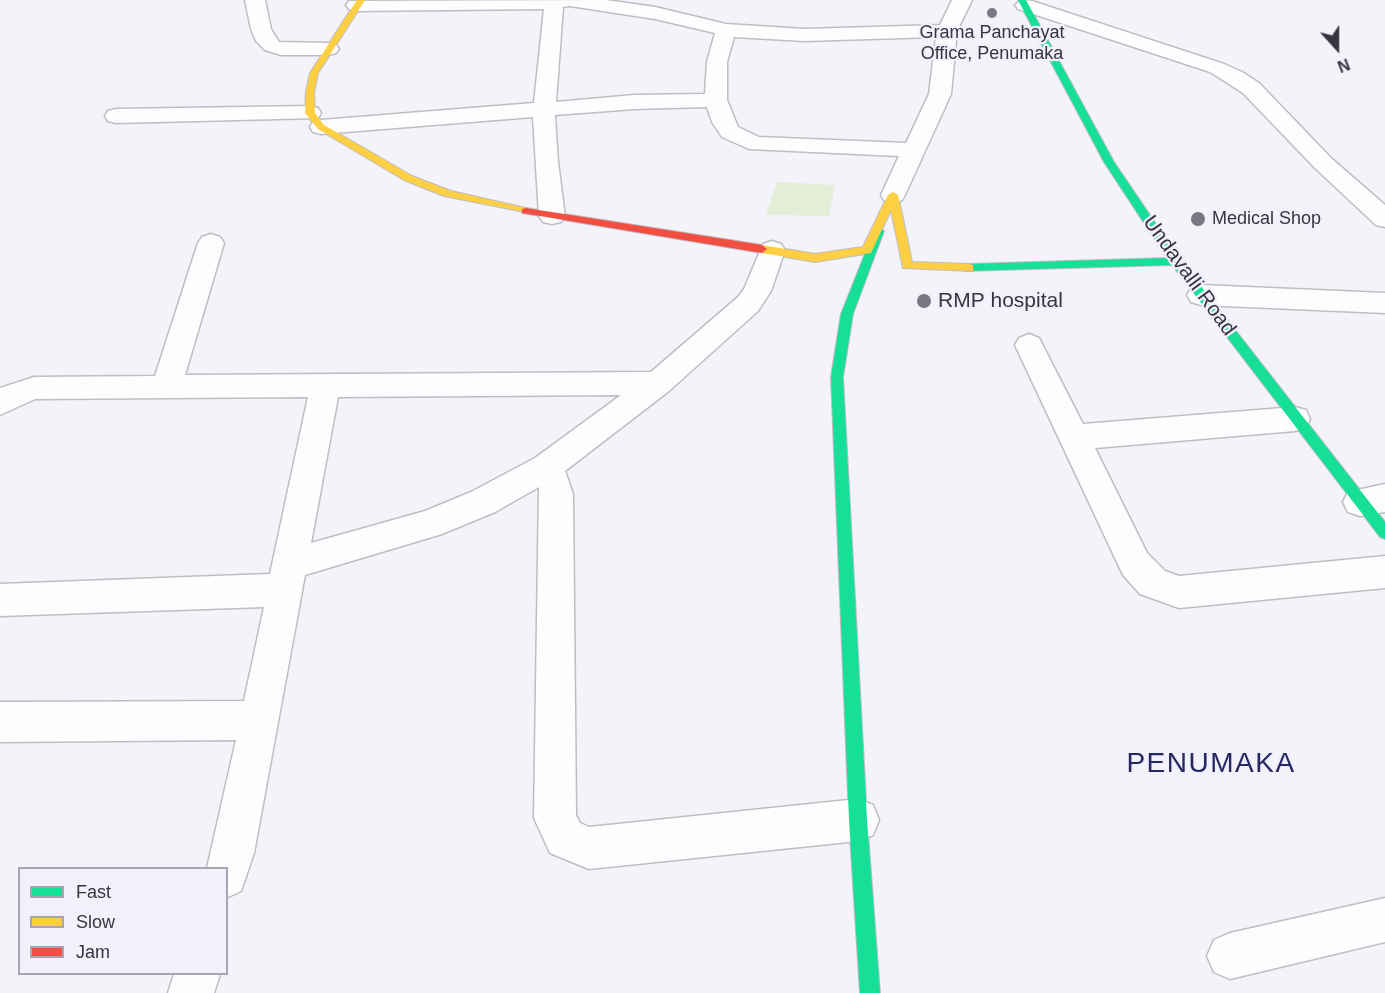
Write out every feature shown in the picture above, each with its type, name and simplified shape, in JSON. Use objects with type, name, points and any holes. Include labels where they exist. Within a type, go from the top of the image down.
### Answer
[{"type":"street","points":[[255,0],[258,21],[266,41],[272,46],[281,49],[329,49]]},
{"type":"street","points":[[947,31],[805,35],[726,30],[655,13],[563,1],[359,3],[314,73],[310,92],[316,120],[408,178],[448,194],[552,216],[815,258],[867,250],[940,94],[947,31],[962,0]]},
{"type":"street","points":[[552,216],[546,162],[544,110],[563,1]]},
{"type":"street","points":[[1023,3],[1217,68],[1234,76],[1259,95],[1323,163],[1385,219]]},
{"type":"street","name":"Undavalli Road","points":[[1023,3],[1109,162],[1175,261],[1295,419],[1372,500],[1385,533]]},
{"type":"street","points":[[726,30],[717,62],[716,100],[723,122],[730,132],[757,144],[915,150]]},
{"type":"street","points":[[116,116],[316,120],[544,110],[634,102],[716,100]]},
{"type":"street","points":[[893,195],[907,266],[950,268],[1175,261]]},
{"type":"street","points":[[870,993],[858,820],[837,377],[847,314],[893,195]]},
{"type":"street","points":[[166,388],[211,243]]},
{"type":"street","points":[[0,600],[288,577],[483,502],[546,467],[658,383],[748,304],[757,291],[771,250]]},
{"type":"street","points":[[1200,295],[1385,303]]},
{"type":"street","points":[[1029,345],[1135,564],[1153,583],[1179,592],[1385,573]]},
{"type":"street","points":[[0,403],[8,397],[34,388],[325,387],[552,382],[658,383]]},
{"type":"street","points":[[228,869],[260,720],[325,387]]},
{"type":"street","points":[[1073,436],[1295,419]]},
{"type":"street","points":[[546,467],[555,483],[557,495],[555,818],[565,838],[589,848],[858,820]]},
{"type":"street","points":[[0,722],[260,720]]},
{"type":"street","points":[[1230,956],[1385,920]]},
{"type":"street","points":[[192,993],[197,975]]},
{"type":"green space","points":[[777,182],[835,185],[829,216],[766,215]]},
{"type":"traffic: fast","points":[[1022,0],[1109,162],[1175,261],[1385,533]]},
{"type":"traffic: fast","points":[[870,993],[858,820],[837,377],[847,314],[879,231]]},
{"type":"traffic: fast","points":[[969,268],[1175,261]]},
{"type":"traffic: slow","points":[[361,0],[314,73],[310,92],[310,113],[321,127],[408,178],[448,194],[526,211]]},
{"type":"traffic: slow","points":[[762,249],[815,258],[867,250],[893,195],[907,265],[969,268]]},
{"type":"traffic: jam","points":[[526,211],[762,249]]},
{"type":"place","name":"Grama Panchayat Office, Penumaka","points":[[992,13]]},
{"type":"place","name":"Medical Shop","points":[[1198,219]]},
{"type":"place","name":"RMP hospital","points":[[924,301]]},
{"type":"district","name":"PENUMAKA","points":[[1211,764]]}]
